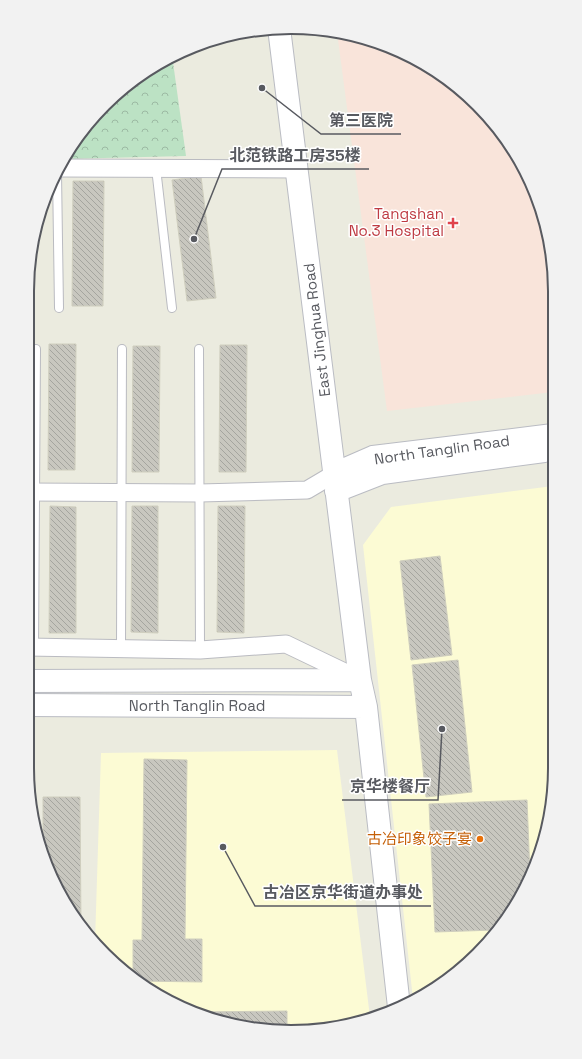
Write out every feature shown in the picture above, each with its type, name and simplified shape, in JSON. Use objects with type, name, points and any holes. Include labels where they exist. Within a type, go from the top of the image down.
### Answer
[{"type":"main road","name":"East Jinghua Road","points":[[280,35],[360,680],[366,707],[398,1001]]},
{"type":"main road","name":"North Tanglin Road","points":[[335,483],[373,457],[548,436]]},
{"type":"main road","points":[[335,483],[382,473],[548,451]]},
{"type":"main road","name":"North Tanglin Road","points":[[34,681],[360,680]]},
{"type":"main road","name":"North Tanglin Road","points":[[34,705],[366,707]]},
{"type":"street","points":[[65,168],[297,169]]},
{"type":"street","points":[[34,492],[200,493],[307,490],[335,483]]},
{"type":"street","points":[[34,647],[200,650],[286,644],[360,680]]},
{"type":"lane","points":[[156,168],[172,308]]},
{"type":"lane","points":[[57,186],[59,308]]},
{"type":"lane","points":[[34,406],[36,349]]},
{"type":"lane","points":[[120,648],[122,349]]},
{"type":"lane","points":[[199,349],[200,650]]},
{"type":"shaded area","name":"Tangshan No.3 Hospital","points":[[338,38],[374,48],[420,68],[447,87],[473,109],[505,148],[521,177],[539,224],[546,257],[548,291],[548,393],[387,411]]},
{"type":"shaded area","points":[[548,487],[548,768],[546,802],[539,835],[521,882],[505,911],[495,924],[473,950],[434,982],[413,994],[363,545],[391,507]]},
{"type":"shaded area","points":[[337,750],[369,1012],[325,1023],[291,1025],[257,1023],[224,1016],[193,1005],[162,991],[135,972],[109,950],[95,934],[101,753]]},
{"type":"green space","points":[[173,63],[186,156],[70,159],[87,135],[109,109],[148,77]]},
{"type":"building","points":[[201,176],[216,298],[187,301],[172,180]]},
{"type":"building","points":[[73,181],[104,181],[103,306],[72,306]]},
{"type":"building","points":[[49,344],[76,344],[75,470],[48,470]]},
{"type":"building","points":[[220,345],[247,345],[246,472],[219,472]]},
{"type":"building","points":[[133,346],[160,346],[159,472],[132,472]]},
{"type":"building","points":[[50,506],[76,507],[76,633],[49,633]]},
{"type":"building","points":[[132,506],[158,506],[158,633],[131,632]]},
{"type":"building","points":[[218,506],[245,506],[244,633],[217,632]]},
{"type":"building","points":[[440,556],[452,655],[411,660],[400,561]]},
{"type":"building","points":[[458,660],[472,792],[426,797],[412,665]]},
{"type":"building","points":[[144,759],[187,760],[185,939],[202,939],[202,982],[147,981],[133,970],[133,940],[142,940]]},
{"type":"building","points":[[43,797],[80,797],[81,916],[61,882],[43,835]]},
{"type":"building","name":"古冶印象饺子宴","points":[[527,800],[530,862],[514,896],[505,911],[490,930],[435,932],[429,804]]},
{"type":"building","points":[[287,1011],[287,1025],[257,1023],[211,1012]]},
{"type":"place","name":"第三医院","points":[[262,88]]},
{"type":"place","name":"Tangshan No.3 Hospital","points":[[453,223]]},
{"type":"place","name":"北范铁路工房35楼","points":[[194,239]]},
{"type":"place","name":"京华楼餐厅","points":[[442,729]]},
{"type":"place","name":"古冶印象饺子宴","points":[[480,839]]},
{"type":"place","name":"古冶区京华街道办事处","points":[[223,847]]}]
